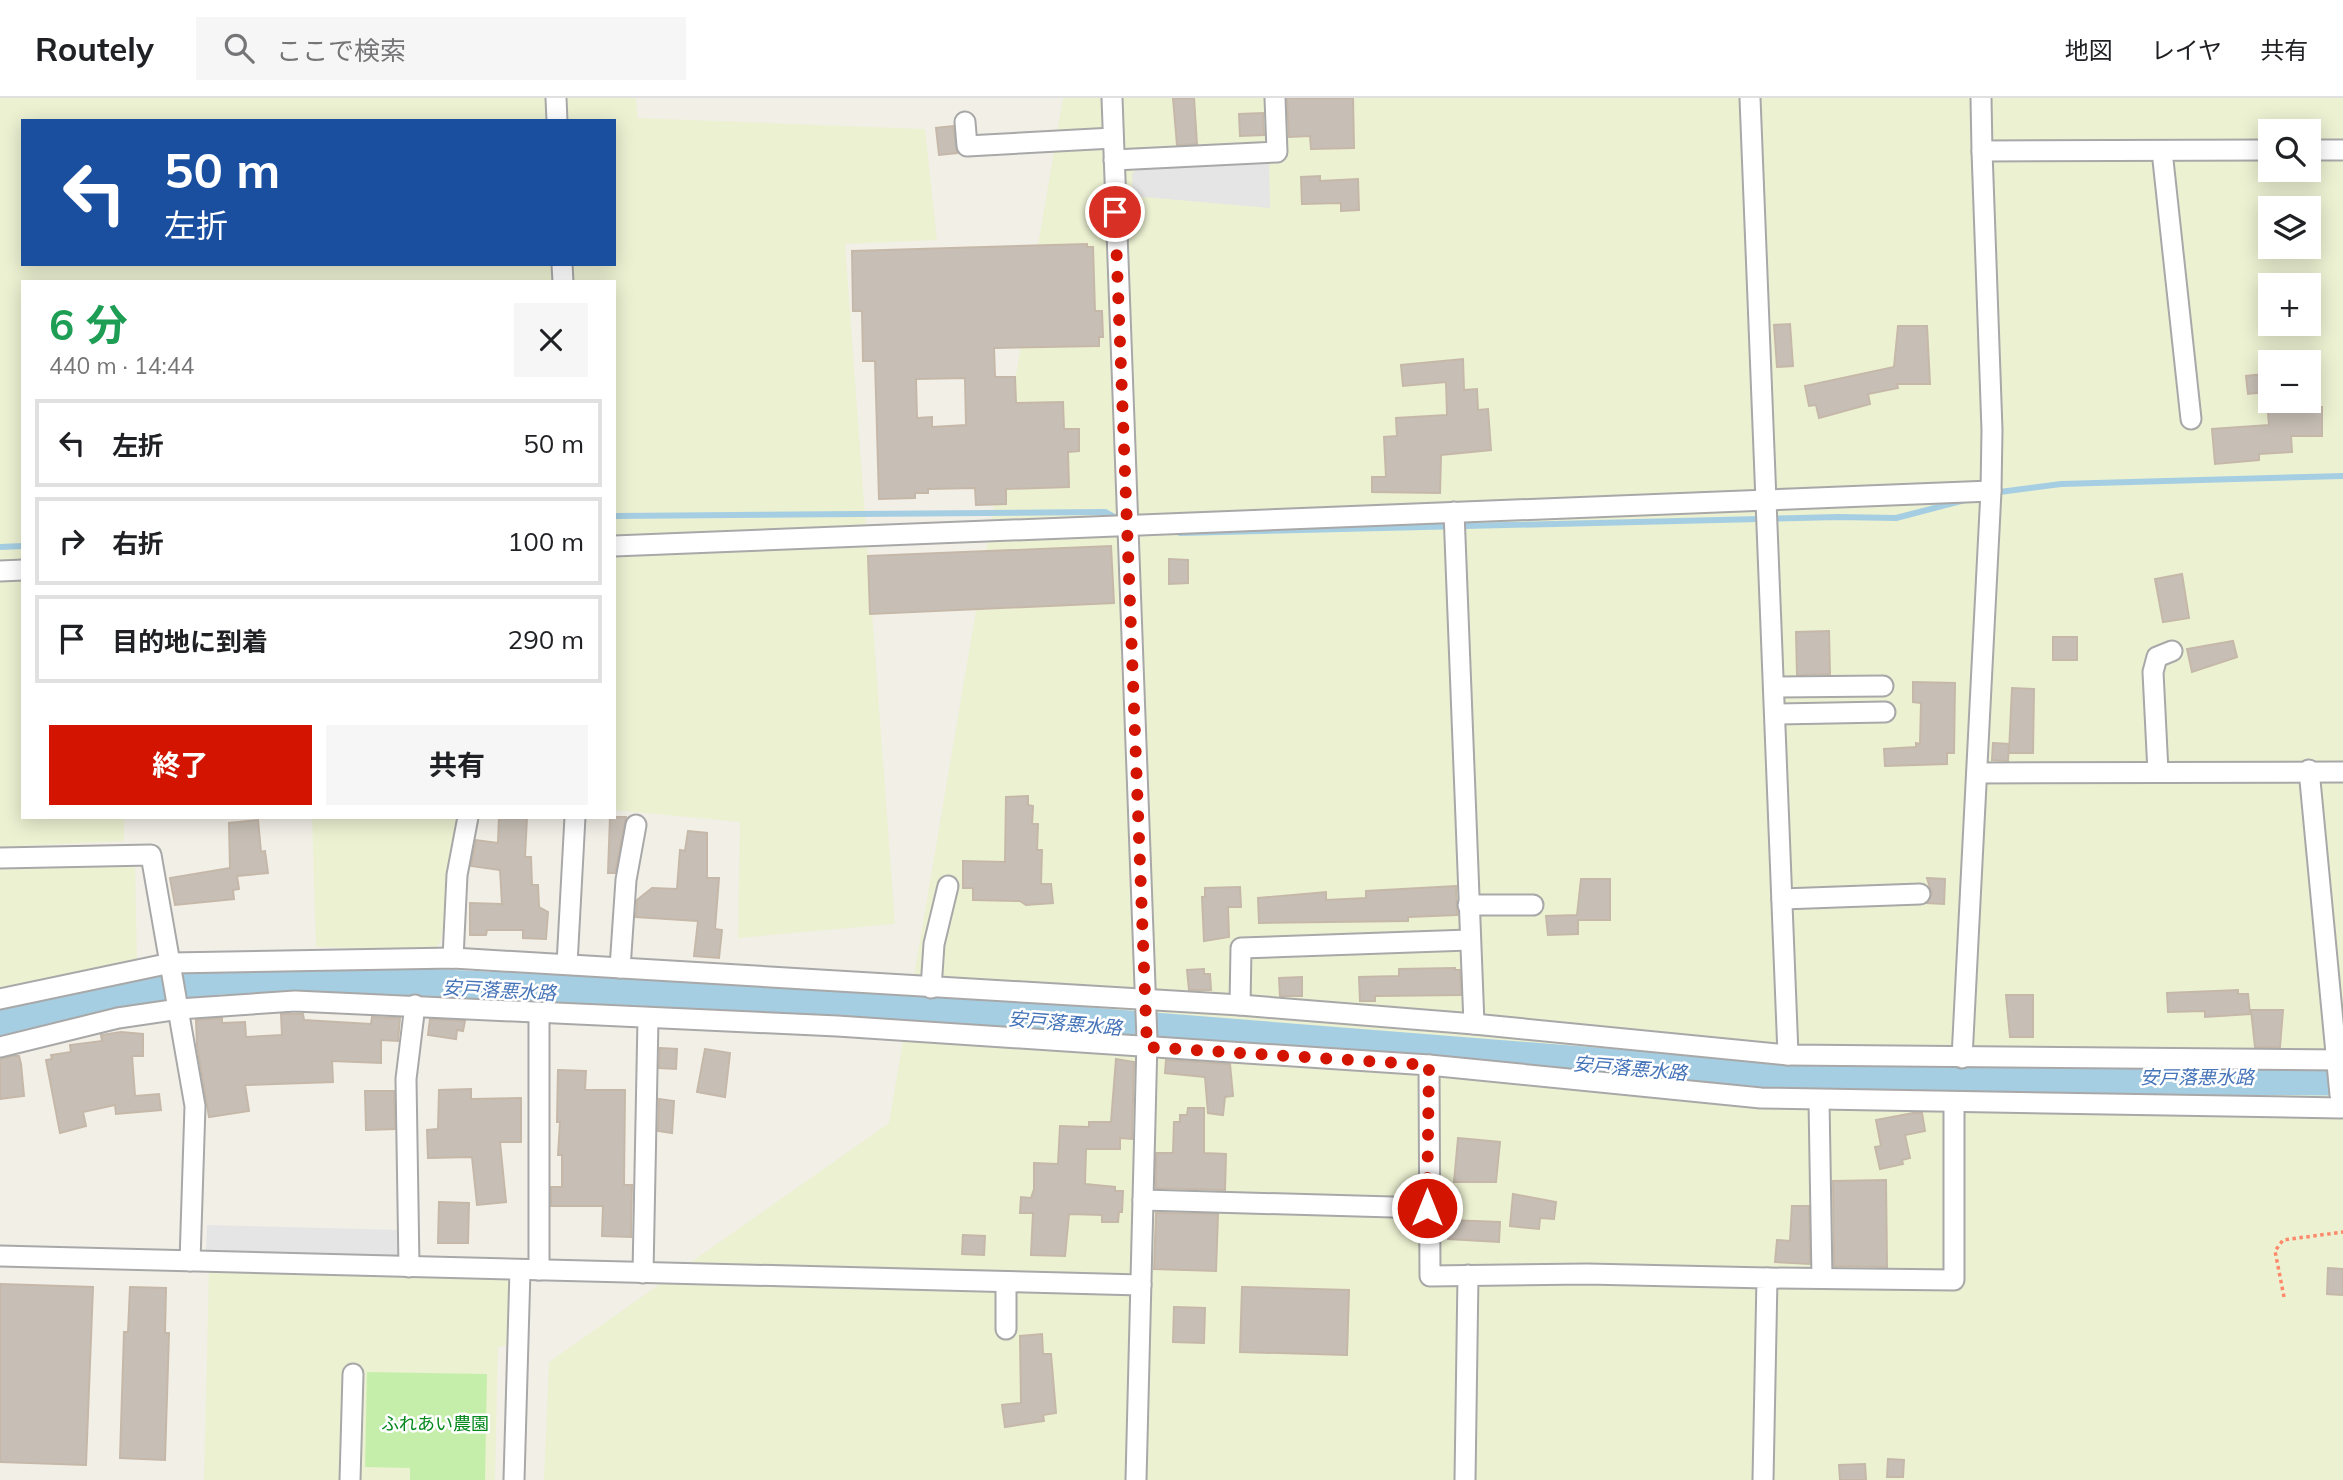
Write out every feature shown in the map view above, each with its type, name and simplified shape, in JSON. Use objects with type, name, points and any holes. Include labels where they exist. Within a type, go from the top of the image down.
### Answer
[{"type":"street","points":[[556,98],[557,119]]},
{"type":"street","points":[[1112,98],[1147,1043],[1136,1480]]},
{"type":"street","points":[[1114,160],[1277,152],[1275,98]]},
{"type":"street","points":[[1750,98],[1788,1055]]},
{"type":"street","points":[[1962,1058],[1991,491],[1981,98]]},
{"type":"street","points":[[965,122],[967,146],[1113,138]]},
{"type":"street","points":[[1982,151],[2258,150]]},
{"type":"street","points":[[2321,150],[2343,150]]},
{"type":"street","points":[[2162,151],[2191,419]]},
{"type":"street","points":[[616,546],[1991,491]]},
{"type":"street","points":[[1454,512],[1474,1024]]},
{"type":"street","points":[[0,571],[21,570]]},
{"type":"street","points":[[2158,772],[2153,672],[2157,657],[2172,651]]},
{"type":"street","points":[[1773,687],[1883,686]]},
{"type":"street","points":[[1774,714],[1885,712]]},
{"type":"street","points":[[0,1047],[178,1005],[295,1001],[1147,1043],[1429,1065],[1761,1098],[1954,1104],[2341,1101],[2340,1062],[2309,770]]},
{"type":"street","points":[[1977,773],[2343,772]]},
{"type":"street","points":[[453,958],[457,875],[468,819]]},
{"type":"street","points":[[567,964],[575,819]]},
{"type":"street","points":[[620,968],[626,880],[636,825]]},
{"type":"street","points":[[0,858],[151,855],[195,1106],[190,1261]]},
{"type":"street","points":[[931,988],[934,944],[948,886]]},
{"type":"street","points":[[1782,899],[1920,894]]},
{"type":"street","points":[[1468,905],[1533,905]]},
{"type":"street","points":[[1240,1005],[1241,947],[1469,940]]},
{"type":"street","points":[[0,999],[172,967],[453,958],[931,988],[1146,1006],[1240,1005],[1474,1024],[1788,1055],[2340,1062]]},
{"type":"street","points":[[409,1267],[406,1079],[415,1005]]},
{"type":"street","points":[[514,1480],[530,1270],[539,1012]]},
{"type":"street","points":[[643,1273],[648,1019]]},
{"type":"street","points":[[1429,1065],[1427,1208],[1430,1276],[1954,1280],[1954,1104]]},
{"type":"street","points":[[1819,1100],[1822,1278]]},
{"type":"street","points":[[1143,1200],[1427,1208]]},
{"type":"street","points":[[0,1256],[1141,1285]]},
{"type":"street","points":[[1465,1480],[1468,1275]]},
{"type":"street","points":[[1763,1480],[1767,1278]]},
{"type":"street","points":[[1006,1282],[1006,1329]]},
{"type":"street","points":[[349,1480],[353,1374]]},
{"type":"path","points":[[2284,1297],[2275,1251],[2283,1240],[2343,1232]]},
{"type":"green space","points":[[0,98],[636,98],[638,118],[925,129],[937,240],[845,244],[895,924],[738,938],[740,822],[616,810],[616,280],[21,280],[21,819],[124,819],[124,841],[0,847]]},
{"type":"green space","points":[[1063,98],[2343,98],[2343,1480],[544,1480],[549,1362],[889,1123]]},
{"type":"green space","points":[[312,819],[462,819],[441,940],[435,950],[316,947]]},
{"type":"green space","points":[[135,860],[137,960],[0,991],[0,866]]},
{"type":"green space","points":[[209,1268],[507,1277],[511,1288],[507,1345],[498,1347],[495,1480],[204,1480]]},
{"type":"green space","name":"ふれあい農園","points":[[367,1372],[487,1374],[485,1480],[410,1480],[410,1468],[365,1467]]},
{"type":"shaded area","points":[[1269,163],[1270,208],[1133,196],[1132,174],[1139,167]]},
{"type":"shaded area","points":[[207,1225],[400,1230],[399,1258],[206,1254]]},
{"type":"building","points":[[1173,98],[1194,98],[1197,144],[1177,145]]},
{"type":"building","points":[[1287,98],[1353,98],[1354,148],[1311,149],[1310,136],[1289,137]]},
{"type":"building","points":[[1263,113],[1264,135],[1240,136],[1239,114]]},
{"type":"building","points":[[953,126],[957,153],[939,155],[936,128]]},
{"type":"building","points":[[1320,176],[1320,181],[1358,179],[1359,210],[1341,211],[1341,203],[1302,204],[1301,177]]},
{"type":"building","points":[[1087,244],[1087,247],[1093,247],[1095,311],[1102,311],[1103,337],[1099,337],[1099,346],[994,348],[995,377],[1015,377],[1016,403],[1063,402],[1064,429],[1079,429],[1079,451],[1068,452],[1069,487],[1006,489],[1006,504],[976,505],[975,488],[928,489],[928,493],[915,493],[915,498],[879,499],[875,361],[863,361],[862,311],[853,311],[852,251]],"holes":[[[965,378],[966,425],[932,427],[932,417],[917,418],[916,379]]]},
{"type":"building","points":[[1790,324],[1793,366],[1777,367],[1774,325]]},
{"type":"building","points":[[1898,326],[1927,326],[1930,384],[1897,384],[1898,388],[1868,394],[1870,404],[1819,418],[1816,405],[1809,406],[1805,386],[1894,367]]},
{"type":"building","points":[[1463,359],[1464,390],[1477,389],[1478,410],[1488,409],[1491,450],[1441,455],[1440,493],[1372,492],[1372,477],[1386,477],[1384,437],[1397,436],[1396,418],[1447,415],[1446,382],[1403,386],[1401,365]]},
{"type":"building","points":[[2258,375],[2258,393],[2248,394],[2246,376]]},
{"type":"building","points":[[2322,407],[2322,436],[2291,436],[2292,452],[2259,454],[2259,460],[2215,464],[2212,429],[2269,425],[2268,413],[2321,413]]},
{"type":"building","points":[[1111,546],[1114,603],[870,614],[868,556]]},
{"type":"building","points":[[1169,559],[1188,560],[1188,583],[1169,584]]},
{"type":"building","points":[[2182,574],[2189,618],[2163,622],[2155,579]]},
{"type":"building","points":[[1829,631],[1830,674],[1797,675],[1796,632]]},
{"type":"building","points":[[2053,637],[2077,637],[2077,660],[2053,660]]},
{"type":"building","points":[[2233,641],[2237,657],[2192,672],[2187,649]]},
{"type":"building","points":[[1913,682],[1955,683],[1954,753],[1947,753],[1947,764],[1885,766],[1884,749],[1916,747],[1916,743],[1920,744],[1921,703],[1913,702]]},
{"type":"building","points":[[2012,688],[2034,689],[2033,753],[2009,753]]},
{"type":"building","points":[[1993,743],[2009,744],[2008,761],[1992,760]]},
{"type":"building","points":[[1028,796],[1028,805],[1033,806],[1032,824],[1038,824],[1037,850],[1042,850],[1041,884],[1051,884],[1053,903],[1026,905],[1020,901],[973,900],[973,888],[963,888],[963,861],[1005,862],[1006,797]]},
{"type":"building","points":[[626,817],[615,873],[608,873],[610,819]]},
{"type":"building","points":[[499,819],[527,819],[525,857],[531,857],[532,885],[538,885],[539,907],[548,912],[546,939],[523,938],[523,930],[487,930],[486,935],[470,935],[470,903],[502,904],[500,870],[471,866],[476,840],[498,843]]},
{"type":"building","points":[[258,820],[261,852],[265,851],[268,873],[237,876],[239,889],[233,890],[234,899],[175,905],[170,878],[230,868],[229,823]]},
{"type":"building","points":[[688,831],[707,833],[707,878],[719,878],[715,929],[722,930],[719,958],[694,956],[698,921],[636,917],[637,900],[652,888],[677,889],[680,850],[685,851]]},
{"type":"building","points":[[1927,878],[1945,879],[1944,904],[1927,903],[1932,894]]},
{"type":"building","points":[[1581,879],[1610,879],[1610,920],[1578,920],[1578,934],[1548,935],[1546,916],[1577,915]]},
{"type":"building","points":[[1456,886],[1457,915],[1408,917],[1408,921],[1259,923],[1258,898],[1326,892],[1326,900],[1366,898],[1366,891]]},
{"type":"building","points":[[1240,887],[1241,907],[1228,907],[1229,937],[1204,941],[1202,897],[1205,897],[1205,888]]},
{"type":"building","points":[[1204,969],[1204,974],[1210,974],[1211,990],[1189,990],[1187,970]]},
{"type":"building","points":[[1399,969],[1460,970],[1461,995],[1375,996],[1375,1001],[1360,1001],[1359,977],[1399,976]]},
{"type":"building","points":[[1302,977],[1302,996],[1280,996],[1279,978]]},
{"type":"building","points":[[2238,990],[2238,994],[2248,994],[2250,1014],[2205,1017],[2205,1011],[2168,1012],[2167,993]]},
{"type":"building","points":[[2006,995],[2033,995],[2033,1037],[2010,1037]]},
{"type":"building","points":[[2251,1010],[2283,1010],[2280,1047],[2255,1047]]},
{"type":"building","points":[[281,1014],[303,1014],[304,1020],[371,1024],[372,1017],[400,1018],[398,1041],[381,1040],[381,1063],[332,1061],[333,1082],[245,1085],[249,1111],[209,1117],[197,1046],[196,1020],[222,1018],[222,1023],[245,1022],[246,1037],[282,1035]]},
{"type":"building","points":[[430,1019],[465,1021],[463,1031],[457,1030],[456,1039],[428,1035]]},
{"type":"building","points":[[121,1032],[143,1034],[143,1056],[132,1056],[135,1096],[159,1094],[161,1110],[116,1114],[115,1105],[83,1112],[86,1126],[60,1133],[46,1060],[52,1059],[51,1055],[71,1052],[70,1045],[102,1041],[101,1035]]},
{"type":"building","points":[[660,1048],[677,1049],[676,1069],[659,1068]]},
{"type":"building","points":[[705,1049],[730,1053],[725,1097],[697,1092]]},
{"type":"building","points":[[19,1056],[24,1096],[0,1099],[0,1059]]},
{"type":"building","points":[[1116,1059],[1134,1062],[1132,1139],[1120,1138],[1120,1149],[1086,1149],[1085,1184],[1115,1187],[1115,1191],[1123,1191],[1122,1212],[1119,1212],[1118,1222],[1102,1222],[1102,1215],[1069,1214],[1065,1256],[1031,1255],[1033,1213],[1020,1213],[1021,1197],[1031,1198],[1034,1189],[1034,1163],[1058,1164],[1060,1126],[1089,1127],[1089,1122],[1111,1122]]},
{"type":"building","points":[[1166,1060],[1230,1064],[1233,1096],[1225,1097],[1223,1115],[1208,1113],[1205,1077],[1165,1073]]},
{"type":"building","points":[[558,1070],[586,1071],[585,1090],[625,1090],[624,1185],[632,1185],[631,1237],[602,1236],[603,1206],[551,1206],[551,1187],[562,1187],[562,1155],[558,1155]]},
{"type":"building","points":[[471,1089],[471,1099],[521,1098],[521,1142],[500,1142],[506,1202],[477,1205],[472,1157],[428,1158],[427,1130],[438,1129],[439,1090]]},
{"type":"building","points":[[365,1091],[394,1091],[395,1129],[366,1130]]},
{"type":"building","points":[[659,1099],[674,1101],[672,1133],[658,1131]]},
{"type":"building","points":[[1188,1108],[1204,1108],[1204,1153],[1226,1154],[1225,1190],[1156,1188],[1156,1153],[1173,1153],[1174,1122],[1180,1122],[1180,1115],[1187,1115]]},
{"type":"building","points":[[1922,1113],[1925,1131],[1905,1135],[1910,1158],[1902,1160],[1903,1164],[1880,1169],[1875,1147],[1881,1146],[1876,1120]]},
{"type":"building","points":[[1458,1138],[1500,1142],[1496,1182],[1454,1182]]},
{"type":"building","points":[[1886,1180],[1887,1267],[1834,1266],[1833,1181]]},
{"type":"building","points":[[1513,1194],[1556,1202],[1554,1219],[1540,1218],[1539,1229],[1510,1226]]},
{"type":"building","points":[[439,1202],[469,1203],[468,1243],[438,1243]]},
{"type":"building","points":[[1792,1206],[1809,1206],[1810,1264],[1775,1262],[1777,1240],[1790,1241]]},
{"type":"building","points":[[1156,1213],[1218,1214],[1216,1271],[1154,1269]]},
{"type":"building","points":[[1448,1220],[1500,1222],[1499,1242],[1448,1239]]},
{"type":"building","points":[[963,1235],[985,1236],[984,1255],[962,1254]]},
{"type":"building","points":[[2328,1268],[2343,1269],[2343,1295],[2327,1294]]},
{"type":"building","points":[[0,1284],[93,1287],[86,1465],[0,1462]]},
{"type":"building","points":[[130,1287],[166,1288],[165,1333],[169,1333],[165,1460],[120,1458],[124,1332],[128,1332]]},
{"type":"building","points":[[1242,1287],[1349,1290],[1347,1355],[1240,1352]]},
{"type":"building","points":[[1174,1307],[1205,1308],[1204,1343],[1173,1342]]},
{"type":"building","points":[[1042,1334],[1043,1354],[1051,1354],[1056,1413],[1043,1415],[1044,1421],[1005,1427],[1002,1405],[1021,1403],[1020,1336]]},
{"type":"building","points":[[1888,1459],[1904,1460],[1903,1477],[1887,1477]]},
{"type":"building","points":[[1865,1464],[1866,1480],[1840,1480],[1839,1465]]},
{"type":"waterway","points":[[1992,493],[2061,484],[2343,476]]},
{"type":"waterway","points":[[1180,533],[1838,517],[1896,518],[1965,500]]},
{"type":"waterway","points":[[616,516],[1105,512],[1120,520]]},
{"type":"waterway","points":[[0,547],[21,546]]},
{"type":"waterway","name":"安戸落悪水路","points":[[0,1022],[218,977],[841,1005],[1732,1076],[2343,1078]]},
{"type":"route","points":[[1115,212],[1147,1047],[1429,1065],[1427,1208]]}]
